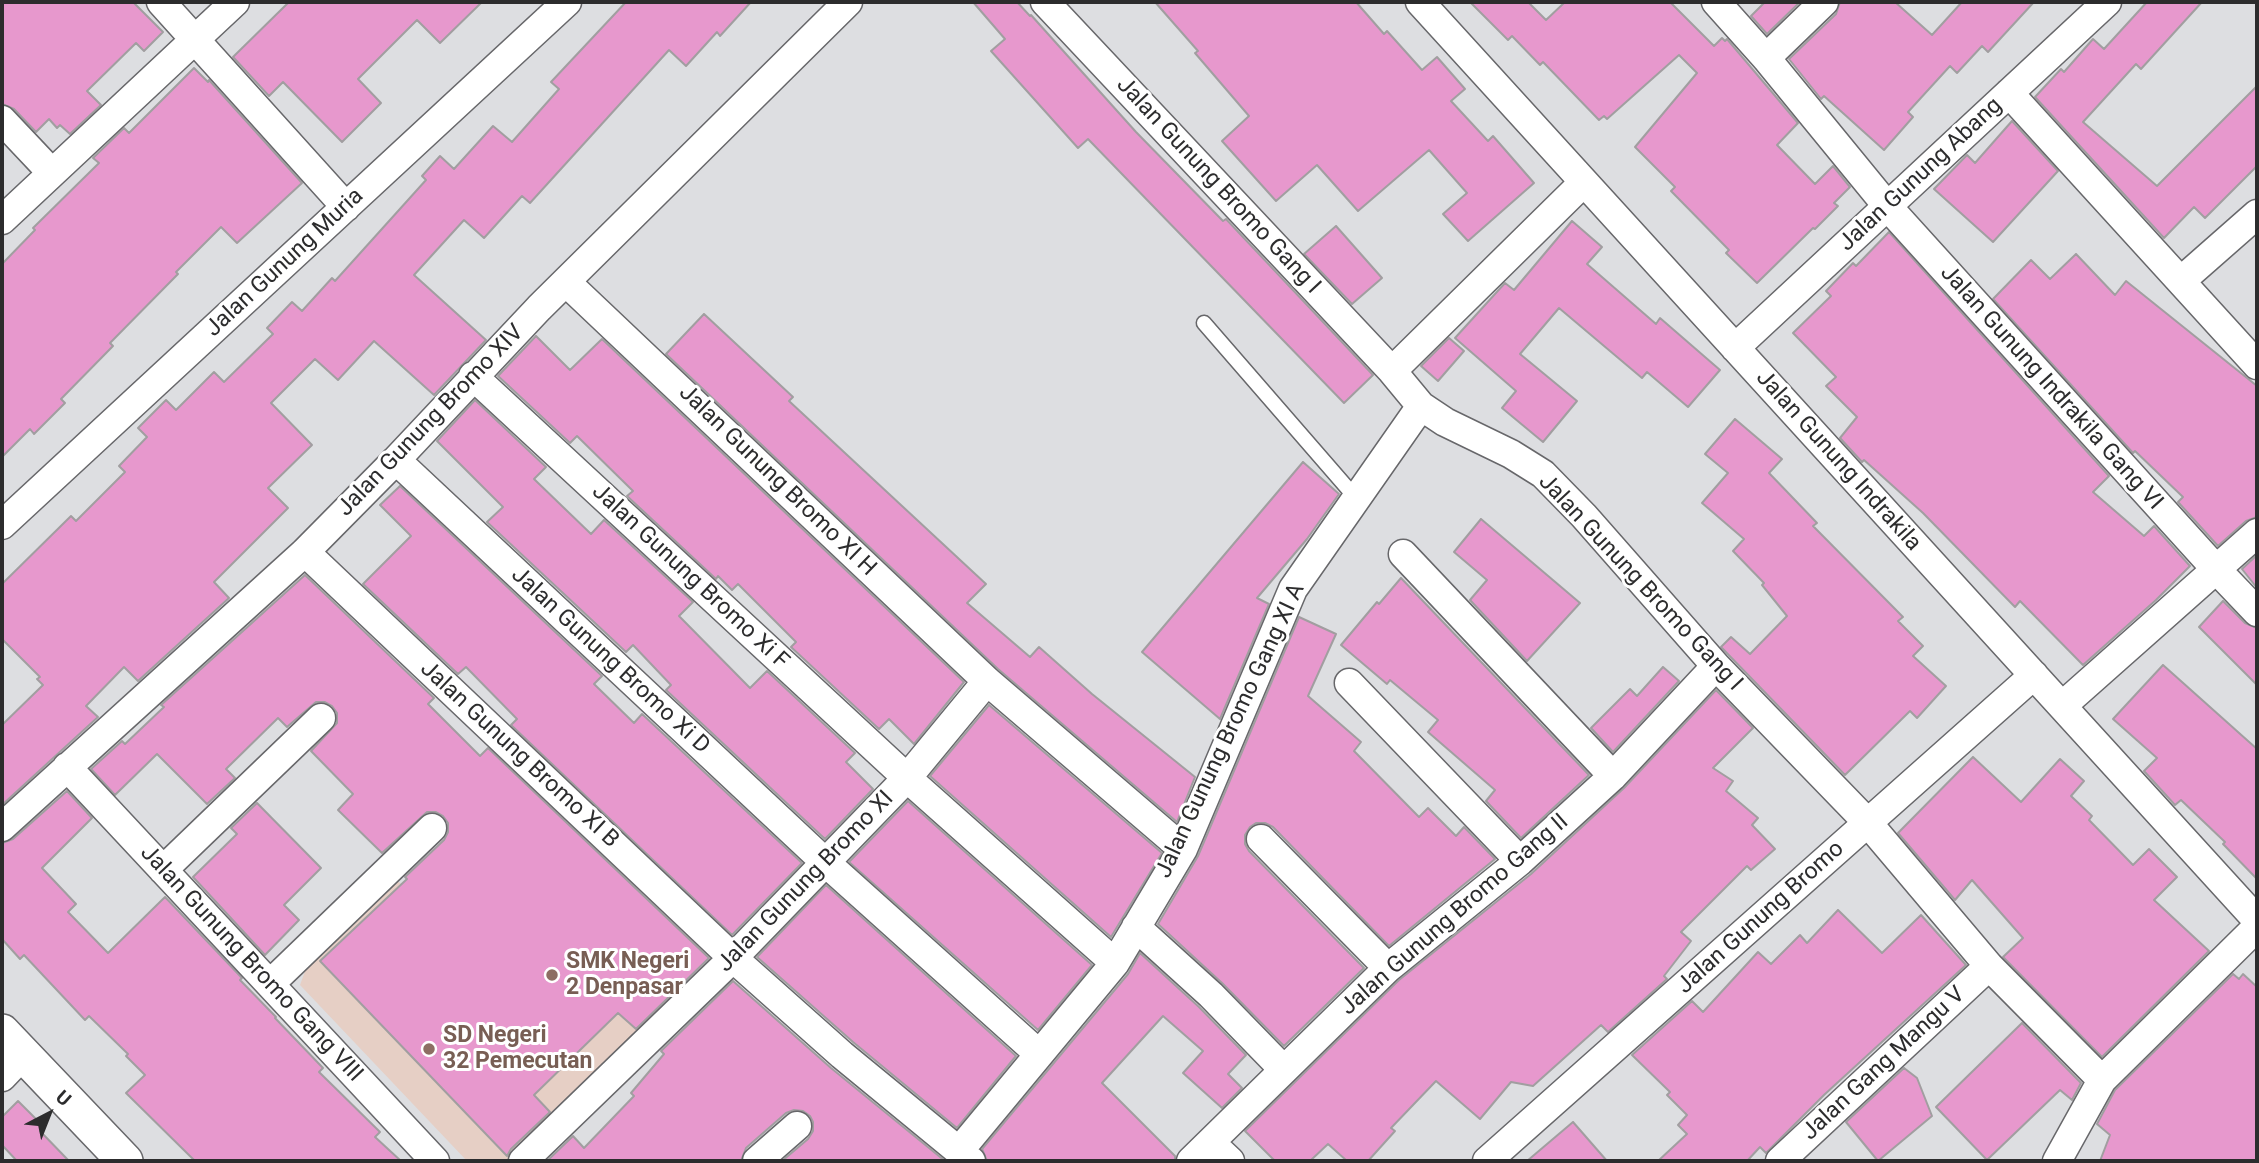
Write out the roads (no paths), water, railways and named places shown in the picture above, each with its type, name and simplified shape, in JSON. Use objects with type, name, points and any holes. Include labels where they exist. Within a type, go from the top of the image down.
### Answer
[{"type":"street","points":[[161,2],[346,207]]},
{"type":"street","points":[[2,220],[234,2]]},
{"type":"street","name":"Jalan Gunung Muria","points":[[2,525],[567,2]]},
{"type":"street","name":"Jalan Gunung Bromo XIV","points":[[2,827],[305,552],[396,460],[473,376],[848,2]]},
{"type":"street","name":"Jalan Gunung Bromo Gang I","points":[[1045,2],[1392,371],[1421,406],[1463,432],[1511,454],[1543,474],[1584,516],[1716,666],[1868,823],[1989,967],[2102,1080]]},
{"type":"street","name":"Jalan Gunung Indrakila","points":[[1420,2],[2257,920]]},
{"type":"street","name":"Jalan Gunung Indrakila Gang VI","points":[[1716,2],[1766,58],[1888,207],[2257,612]]},
{"type":"street","points":[[1766,58],[1824,2]]},
{"type":"street","name":"Jalan Gunung Abang","points":[[1735,348],[2106,2]]},
{"type":"street","points":[[2009,93],[2257,365]]},
{"type":"street","points":[[2,120],[52,173]]},
{"type":"street","points":[[1392,371],[1584,182]]},
{"type":"street","points":[[2182,280],[2257,214]]},
{"type":"street","name":"Jalan Gunung Bromo XI H","points":[[566,282],[987,681],[1183,849]]},
{"type":"street","name":"Jalan Gunung Bromo Xi F","points":[[473,376],[907,778],[1115,963]]},
{"type":"street","name":"Jalan Gunung Bromo Gang XI A","points":[[965,1156],[1040,1054],[1115,963],[1183,849],[1293,589],[1421,406]]},
{"type":"street","name":"Jalan Gunung Bromo Xi D","points":[[396,460],[825,862],[1040,1054]]},
{"type":"street","points":[[2062,706],[2257,533]]},
{"type":"street","name":"Jalan Gunung Bromo XI B","points":[[305,552],[733,958],[842,1055],[965,1156]]},
{"type":"street","points":[[1403,554],[1613,776]]},
{"type":"street","name":"Jalan Gunung Bromo Gang II","points":[[1211,1155],[1284,1070],[1388,968],[1520,861],[1613,776],[1716,666]]},
{"type":"street","name":"Jalan Gunung Bromo","points":[[1488,1161],[2034,675]]},
{"type":"street","name":"Jalan Gunung Bromo XI","points":[[523,1161],[733,958],[907,778],[987,681]]},
{"type":"street","points":[[1349,683],[1520,861]]},
{"type":"street","points":[[163,870],[321,718]]},
{"type":"street","name":"Jalan Gunung Bromo Gang VIII","points":[[67,767],[435,1161]]},
{"type":"street","points":[[270,985],[432,828]]},
{"type":"street","points":[[1261,839],[1388,968]]},
{"type":"street","points":[[1136,927],[1211,995],[1284,1070]]},
{"type":"street","points":[[2057,1161],[2102,1080],[2257,928]]},
{"type":"street","name":"Jalan Gang Mangu V","points":[[1780,1161],[1989,967]]},
{"type":"street","points":[[9,1054],[125,1161]]},
{"type":"street","points":[[757,1161],[797,1126]]},
{"type":"lane","points":[[1204,323],[1356,498]]},
{"type":"place","name":"SMK Negeri 2 Denpasar","points":[[552,975]]},
{"type":"place","name":"SD Negeri 32 Pemecutan","points":[[429,1049]]}]
